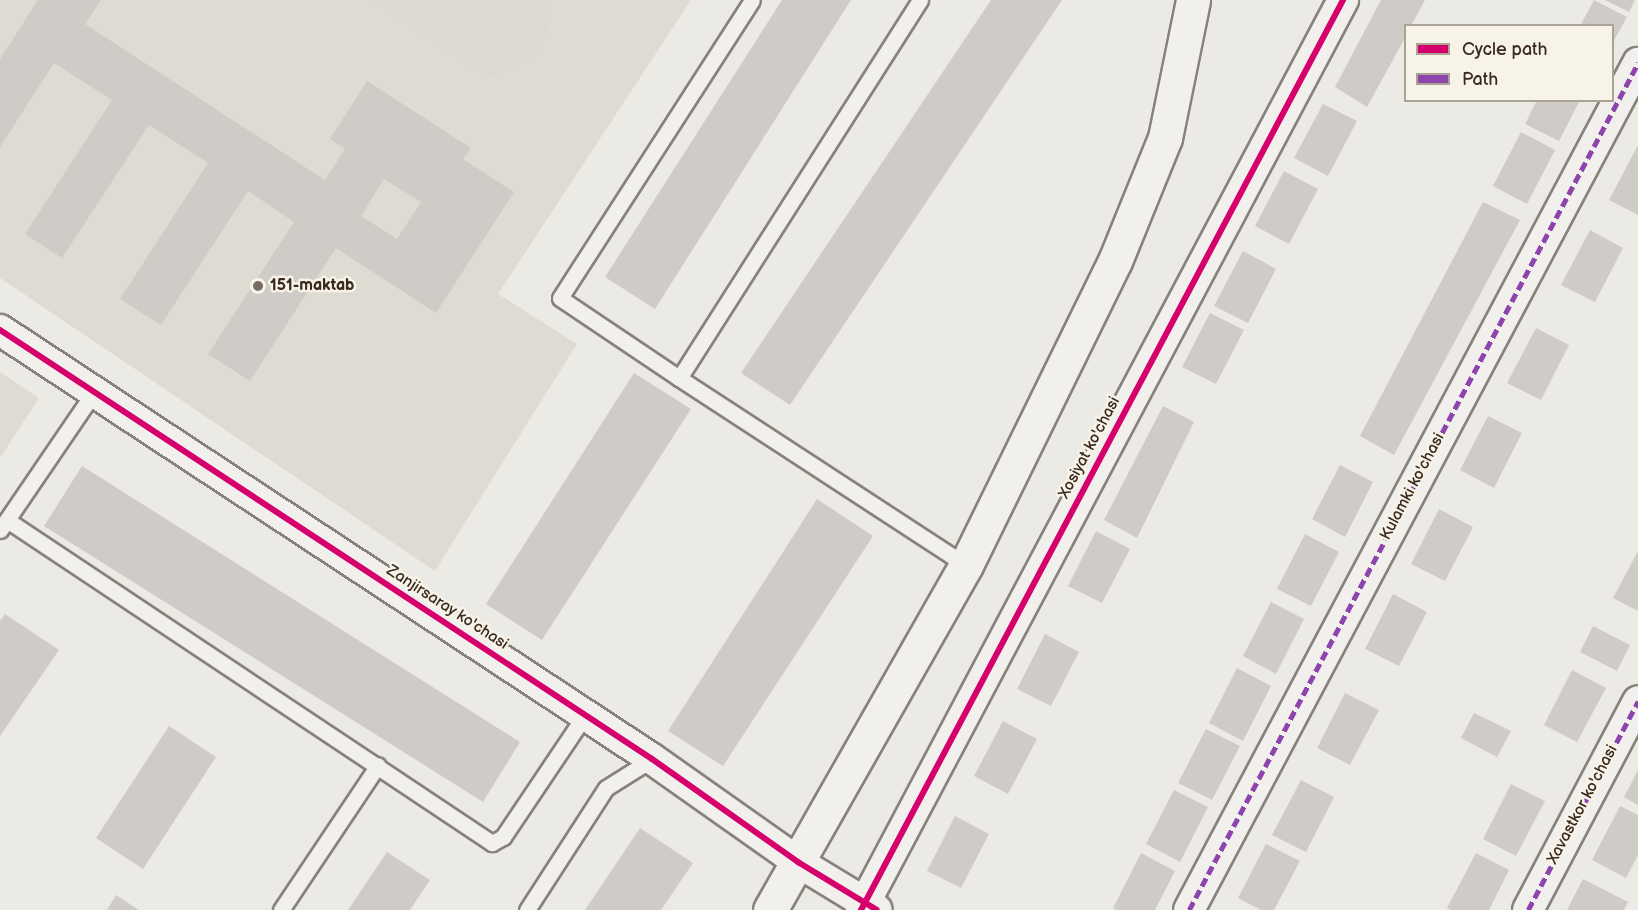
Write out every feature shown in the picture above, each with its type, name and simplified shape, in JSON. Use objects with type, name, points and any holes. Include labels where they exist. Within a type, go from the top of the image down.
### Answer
[{"type":"main road","points":[[770,910],[966,564],[1151,180],[1177,95],[1193,0]]},
{"type":"street","name":"Xosiyat ko'chasi","points":[[868,908],[1343,0]]},
{"type":"street","name":"Kulamki ko'chasi","points":[[1189,910],[1638,63]]},
{"type":"street","name":"Zanjirsaray ko'chasi","points":[[0,330],[652,759],[798,862],[868,908]]},
{"type":"street","name":"Xavastkor ko'chasi","points":[[1528,910],[1638,700]]},
{"type":"lane","points":[[752,0],[561,298],[679,378],[966,564]]},
{"type":"lane","points":[[679,378],[920,0]]},
{"type":"lane","points":[[94,392],[3,525],[378,765],[492,843],[502,837],[585,715]]},
{"type":"lane","points":[[527,910],[606,789],[652,759]]},
{"type":"lane","points":[[281,910],[378,765]]},
{"type":"shaded area","name":"151-maktab","points":[[0,0],[691,0],[498,294],[577,344],[435,571],[0,278]]},
{"type":"shaded area","points":[[373,0],[550,0],[551,18],[541,46],[516,67],[490,78]]},
{"type":"shaded area","points":[[0,372],[39,398],[0,458]]},
{"type":"building","points":[[38,0],[101,0],[85,24],[325,180],[345,149],[330,139],[367,81],[471,148],[463,159],[514,192],[436,313],[336,248],[250,381],[208,354],[294,222],[248,191],[161,325],[120,299],[208,163],[149,125],[62,258],[25,234],[112,100],[54,63],[0,147],[0,59]],"holes":[[[384,179],[421,202],[397,239],[361,216]]]},
{"type":"building","points":[[782,0],[851,0],[655,309],[605,277]]},
{"type":"building","points":[[991,0],[1062,0],[790,405],[741,373]]},
{"type":"building","points":[[1381,0],[1425,0],[1412,24],[1404,24],[1404,40],[1367,107],[1335,87]]},
{"type":"building","points":[[1594,0],[1627,17],[1614,40],[1614,24],[1581,24]]},
{"type":"building","points":[[1605,0],[1635,0],[1629,12]]},
{"type":"building","points":[[1536,102],[1579,102],[1559,141],[1525,124]]},
{"type":"building","points":[[1323,104],[1357,121],[1328,176],[1294,158]]},
{"type":"building","points":[[1521,132],[1555,150],[1527,204],[1493,186]]},
{"type":"building","points":[[1638,145],[1638,215],[1609,200]]},
{"type":"building","points":[[1284,171],[1318,189],[1289,244],[1255,226]]},
{"type":"building","points":[[1483,202],[1520,220],[1394,455],[1360,436]]},
{"type":"building","points":[[1590,230],[1623,248],[1595,302],[1561,285]]},
{"type":"building","points":[[1243,251],[1276,269],[1248,323],[1214,306]]},
{"type":"building","points":[[1210,313],[1244,330],[1216,384],[1182,367]]},
{"type":"building","points":[[1536,328],[1569,345],[1541,400],[1507,383]]},
{"type":"building","points":[[634,373],[691,409],[542,640],[486,604]]},
{"type":"building","points":[[1163,406],[1194,422],[1137,538],[1104,520]]},
{"type":"building","points":[[1488,416],[1522,433],[1494,488],[1460,470]]},
{"type":"building","points":[[1340,465],[1373,482],[1345,537],[1312,519]]},
{"type":"building","points":[[82,466],[520,742],[483,802],[44,526]]},
{"type":"building","points":[[817,499],[873,536],[723,766],[668,731]]},
{"type":"building","points":[[1439,509],[1473,527],[1445,581],[1411,564]]},
{"type":"building","points":[[1096,531],[1130,549],[1102,603],[1068,586]]},
{"type":"building","points":[[1305,534],[1339,552],[1311,606],[1277,589]]},
{"type":"building","points":[[1638,551],[1638,611],[1613,598]]},
{"type":"building","points":[[1393,594],[1427,612],[1399,666],[1365,649]]},
{"type":"building","points":[[1271,602],[1304,619],[1276,674],[1243,656]]},
{"type":"building","points":[[5,614],[59,650],[0,736],[0,621]]},
{"type":"building","points":[[1593,626],[1630,645],[1617,671],[1580,652]]},
{"type":"building","points":[[1045,634],[1079,652],[1051,706],[1017,689]]},
{"type":"building","points":[[1237,668],[1271,686],[1243,741],[1209,723]]},
{"type":"building","points":[[1572,670],[1606,688],[1577,742],[1544,725]]},
{"type":"building","points":[[1345,693],[1379,710],[1350,765],[1317,748]]},
{"type":"building","points":[[1474,713],[1511,731],[1497,757],[1461,738]]},
{"type":"building","points":[[1003,721],[1037,739],[1008,794],[974,776]]},
{"type":"building","points":[[169,726],[216,757],[143,869],[96,838]]},
{"type":"building","points":[[1206,729],[1240,746],[1212,800],[1178,783]]},
{"type":"building","points":[[1638,770],[1638,805],[1624,797]]},
{"type":"building","points":[[1301,780],[1334,797],[1306,852],[1272,835]]},
{"type":"building","points":[[1511,784],[1545,801],[1516,856],[1483,839]]},
{"type":"building","points":[[1174,790],[1208,807],[1180,862],[1146,844]]},
{"type":"building","points":[[1620,806],[1638,815],[1638,855],[1626,878],[1592,860]]},
{"type":"building","points":[[955,816],[989,834],[961,888],[927,871]]},
{"type":"building","points":[[640,828],[693,863],[661,910],[585,910]]},
{"type":"building","points":[[1266,844],[1300,861],[1274,910],[1261,910],[1238,898]]},
{"type":"building","points":[[387,852],[430,880],[410,910],[348,910]]},
{"type":"building","points":[[1141,853],[1175,871],[1155,910],[1117,910],[1113,908]]},
{"type":"building","points":[[1476,853],[1509,870],[1489,910],[1447,908]]},
{"type":"building","points":[[1583,879],[1628,902],[1624,910],[1567,910]]},
{"type":"building","points":[[116,895],[139,910],[107,910]]},
{"type":"marked path","points":[[1189,910],[1638,63]]},
{"type":"marked path","points":[[1528,910],[1638,701]]},
{"type":"cycle path","points":[[861,910],[1343,0]]},
{"type":"cycle path","points":[[0,330],[652,759],[798,862],[877,910]]},
{"type":"place","name":"151-maktab","points":[[258,286]]}]
